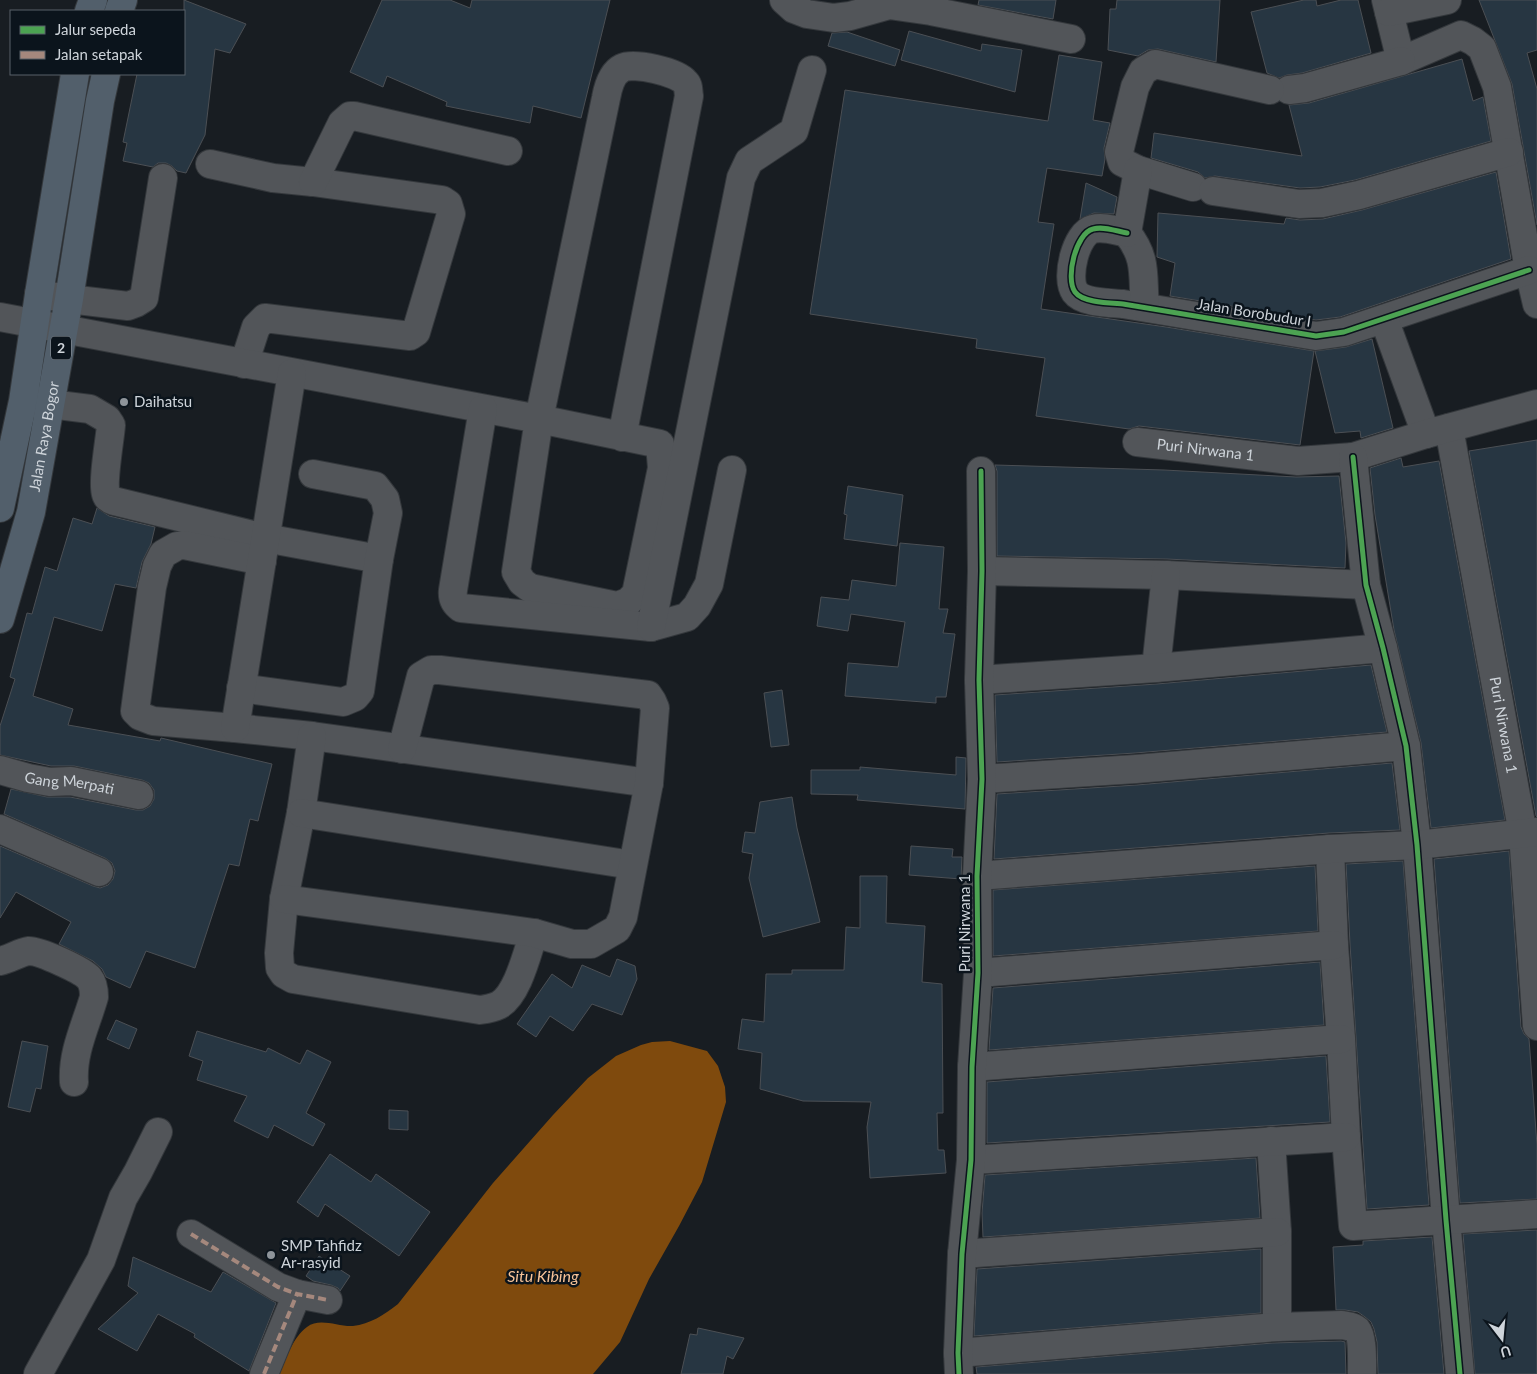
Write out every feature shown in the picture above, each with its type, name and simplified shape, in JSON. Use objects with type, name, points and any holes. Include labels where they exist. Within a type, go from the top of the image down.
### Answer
[{"type":"highway","name":"Jalan Raya Bogor","points":[[0,508],[23,401],[75,75]]},
{"type":"highway","name":"Jalan Raya Bogor","points":[[0,620],[31,512],[70,299],[100,100],[106,75]]},
{"type":"street","points":[[784,0],[794,10],[806,14],[834,18],[850,16],[889,5],[931,11],[1071,39]]},
{"type":"street","points":[[1401,61],[1388,6],[1447,0]]},
{"type":"street","points":[[1509,152],[1359,195],[1322,203],[1299,204],[1203,189],[1138,170],[1122,162],[1119,152],[1135,87],[1143,71],[1156,64],[1280,90],[1305,88],[1401,61],[1461,35],[1482,48],[1497,87],[1509,152],[1529,270],[1537,304]]},
{"type":"street","points":[[3,317],[540,419],[660,444],[662,468],[636,594],[628,602],[617,606],[530,588],[522,582],[516,572],[540,419],[609,85],[616,73],[622,68],[628,66],[646,67],[680,77],[688,84],[689,96],[622,436]]},
{"type":"street","points":[[651,627],[740,178],[748,161],[794,130],[812,70]]},
{"type":"street","points":[[313,182],[342,123],[350,116],[508,151]]},
{"type":"street","points":[[210,164],[273,178],[442,200],[448,204],[451,214],[416,332],[410,336],[265,318],[256,327],[244,364]]},
{"type":"street","points":[[1138,170],[1128,234],[1135,244],[1143,263],[1145,307]]},
{"type":"street","points":[[39,294],[128,306],[144,298],[162,178]]},
{"type":"street","name":"Jalan Borobudur I","points":[[1128,234],[1102,228],[1091,229],[1086,233],[1075,252],[1071,270],[1071,281],[1075,292],[1089,300],[1101,303],[1145,307],[1316,336],[1344,332],[1529,270]]},
{"type":"street","points":[[1384,318],[1438,431]]},
{"type":"street","points":[[235,728],[292,373]]},
{"type":"street","points":[[23,401],[90,409],[107,419],[111,425],[105,483],[108,498],[264,550]]},
{"type":"street","name":"Puri Nirwana 1","points":[[1137,442],[1298,460],[1353,457],[1537,404]]},
{"type":"street","points":[[483,409],[452,597],[461,608],[651,627],[687,617],[697,606],[709,584],[732,470]]},
{"type":"street","name":"Puri Nirwana 1","points":[[1438,431],[1530,833],[1537,1026]]},
{"type":"street","points":[[1353,457],[1366,585],[1406,746],[1417,845],[1460,1374]]},
{"type":"street","name":"Puri Nirwana 1","points":[[958,1363],[962,1254],[971,1160],[972,1067],[978,973],[977,876],[982,779],[979,680],[982,570],[981,471]]},
{"type":"street","points":[[241,688],[343,702],[355,697],[360,692],[379,559],[388,513],[386,499],[375,486],[314,474]]},
{"type":"street","points":[[379,559],[184,545],[177,546],[163,554],[157,566],[152,587],[135,711],[140,716],[153,721],[312,736],[649,783]]},
{"type":"street","points":[[982,570],[1166,575],[1366,585]]},
{"type":"street","points":[[1156,668],[1166,575]]},
{"type":"street","points":[[979,680],[1156,668],[1383,648]]},
{"type":"street","points":[[284,899],[534,933],[572,944],[590,944],[617,929],[623,917],[649,783],[656,708],[648,695],[430,670],[421,676],[402,748]]},
{"type":"street","points":[[312,736],[301,813],[284,899],[279,953],[280,968],[284,974],[293,979],[480,1010],[501,1004],[515,986],[534,933]]},
{"type":"street","points":[[982,779],[1136,769],[1406,746]]},
{"type":"street","name":"Gang Merpati","points":[[0,770],[50,782],[71,781],[140,795]]},
{"type":"street","points":[[301,813],[632,865]]},
{"type":"street","points":[[0,829],[99,872]]},
{"type":"street","points":[[977,876],[1330,849],[1417,845],[1530,833]]},
{"type":"street","points":[[1330,849],[1346,1137],[1354,1226],[1537,1214]]},
{"type":"street","points":[[978,973],[1334,945]]},
{"type":"street","points":[[0,961],[29,951],[44,954],[77,969],[90,978],[94,997],[75,1055],[74,1082]]},
{"type":"street","points":[[972,1067],[1341,1039]]},
{"type":"street","points":[[38,1374],[101,1260],[124,1198],[158,1132]]},
{"type":"street","points":[[971,1160],[1346,1137]]},
{"type":"street","points":[[1270,1141],[1277,1232],[1277,1328]]},
{"type":"street","points":[[962,1254],[1277,1232]]},
{"type":"street","points":[[191,1234],[278,1287],[296,1294],[328,1300]]},
{"type":"street","points":[[264,1374],[296,1294]]},
{"type":"street","points":[[958,1363],[1277,1328],[1342,1325],[1351,1326],[1358,1331],[1362,1374]]},
{"type":"water","name":"Situ Kibing","points":[[670,1041],[707,1051],[718,1066],[725,1087],[726,1102],[702,1182],[649,1279],[620,1342],[593,1374],[279,1374],[294,1342],[302,1331],[312,1324],[359,1325],[377,1318],[398,1304],[493,1183],[588,1078],[616,1056],[641,1045]]},
{"type":"building","points":[[184,0],[246,24],[230,53],[215,49],[205,135],[186,173],[177,171],[166,163],[158,163],[153,167],[123,161],[127,143],[123,142],[137,75],[185,75]]},
{"type":"building","points":[[382,0],[450,0],[470,8],[472,0],[610,0],[581,118],[533,106],[530,123],[446,106],[447,102],[387,76],[383,87],[350,72]]},
{"type":"building","points":[[979,0],[1056,0],[1053,19],[978,5]]},
{"type":"building","points":[[1117,0],[1220,0],[1216,62],[1158,49],[1148,50],[1138,56],[1108,50],[1110,9],[1116,9]]},
{"type":"building","points":[[1304,0],[1316,0],[1317,6],[1341,0],[1358,0],[1371,53],[1279,78],[1267,73],[1251,12]]},
{"type":"building","points":[[1479,0],[1537,0],[1537,50],[1527,53],[1537,89],[1537,225],[1512,84]]},
{"type":"building","points":[[909,31],[981,51],[982,44],[1022,50],[1015,92],[901,60]]},
{"type":"building","points":[[847,32],[900,50],[895,66],[828,46],[832,33]]},
{"type":"building","points":[[1059,55],[1102,62],[1093,120],[1110,123],[1104,148],[1105,159],[1102,176],[1047,168],[1038,222],[1054,224],[1041,309],[1314,351],[1300,445],[1139,426],[1129,429],[1036,416],[1045,358],[976,348],[977,339],[810,314],[845,90],[1048,121]]},
{"type":"building","points":[[1462,59],[1473,101],[1483,97],[1491,141],[1355,180],[1320,187],[1300,188],[1215,176],[1205,178],[1198,172],[1151,158],[1154,133],[1302,156],[1289,105],[1309,103]]},
{"type":"building","points":[[1496,172],[1511,259],[1340,317],[1316,320],[1170,296],[1175,263],[1157,257],[1158,213],[1284,224],[1286,218],[1300,220],[1323,219],[1362,210]]},
{"type":"building","points":[[1086,183],[1117,197],[1114,214],[1094,213],[1080,219]]},
{"type":"building","points":[[1372,339],[1393,428],[1361,438],[1360,431],[1335,433],[1315,351],[1346,347]]},
{"type":"building","points":[[1537,440],[1537,817],[1469,451]]},
{"type":"building","points":[[1401,458],[1403,467],[1439,461],[1505,820],[1431,828],[1421,743],[1394,630],[1375,515],[1370,468]]},
{"type":"building","points":[[995,465],[1164,470],[1296,477],[1339,476],[1346,543],[1345,568],[1167,559],[997,556],[997,471]]},
{"type":"building","points":[[848,486],[903,495],[897,546],[844,539],[847,515],[844,514]]},
{"type":"building","points":[[97,508],[109,516],[155,527],[151,544],[142,562],[136,588],[115,584],[102,631],[54,617],[33,696],[73,709],[68,725],[160,741],[161,738],[272,764],[258,821],[250,819],[239,866],[229,864],[195,968],[146,951],[130,988],[106,977],[102,969],[93,961],[59,944],[71,922],[16,892],[0,918],[0,846],[100,888],[108,885],[113,879],[115,871],[112,863],[105,858],[4,814],[11,789],[47,797],[70,797],[136,810],[143,810],[150,806],[154,799],[154,790],[149,783],[142,780],[74,766],[51,766],[0,755],[0,726],[15,679],[10,677],[27,613],[32,614],[45,567],[57,571],[73,518],[92,524]]},
{"type":"building","points":[[900,543],[944,547],[939,609],[948,609],[943,633],[955,634],[946,697],[936,697],[936,703],[845,696],[848,663],[898,667],[905,622],[851,614],[848,631],[817,626],[821,597],[849,600],[852,580],[896,586]]},
{"type":"building","points":[[1371,665],[1387,732],[1135,753],[997,762],[995,695],[1157,684]]},
{"type":"building","points":[[782,690],[789,745],[771,747],[764,693]]},
{"type":"building","points":[[956,757],[966,758],[965,809],[857,800],[858,795],[811,794],[811,770],[860,770],[860,767],[956,775]]},
{"type":"building","points":[[1392,763],[1400,830],[1329,833],[994,859],[997,794],[1137,785]]},
{"type":"building","points":[[792,797],[797,828],[820,922],[763,937],[749,878],[753,854],[742,852],[745,832],[755,833],[760,802]]},
{"type":"building","points":[[911,846],[953,849],[952,857],[962,857],[961,879],[909,875]]},
{"type":"building","points":[[1509,851],[1521,1027],[1529,1039],[1537,1145],[1537,1199],[1460,1203],[1434,859]]},
{"type":"building","points":[[1403,861],[1429,1205],[1367,1209],[1346,864]]},
{"type":"building","points":[[1315,866],[1318,931],[993,956],[993,890]]},
{"type":"building","points":[[860,876],[887,876],[886,923],[925,926],[922,982],[942,984],[943,1113],[937,1113],[938,1150],[944,1150],[946,1173],[870,1178],[867,1127],[871,1102],[803,1101],[760,1089],[762,1053],[738,1049],[742,1019],[764,1022],[766,974],[792,974],[792,970],[844,970],[846,927],[860,928]]},
{"type":"building","points":[[617,959],[635,966],[637,979],[622,1015],[592,1004],[573,1031],[550,1016],[536,1037],[517,1024],[552,974],[572,988],[582,965],[610,977]]},
{"type":"building","points":[[1320,962],[1324,1025],[989,1050],[993,988]]},
{"type":"building","points":[[116,1020],[137,1029],[129,1049],[107,1039]]},
{"type":"building","points":[[197,1031],[266,1052],[268,1048],[300,1064],[307,1050],[331,1062],[306,1113],[325,1124],[313,1146],[274,1125],[268,1138],[234,1121],[247,1096],[197,1080],[203,1061],[189,1056]]},
{"type":"building","points":[[22,1041],[48,1046],[41,1089],[36,1088],[30,1112],[8,1107]]},
{"type":"building","points":[[1326,1056],[1330,1122],[987,1143],[987,1082]]},
{"type":"building","points":[[389,1110],[408,1111],[408,1130],[389,1129]]},
{"type":"building","points":[[330,1154],[371,1182],[376,1174],[430,1212],[399,1256],[325,1204],[318,1217],[297,1202]]},
{"type":"building","points":[[1256,1158],[1260,1218],[983,1237],[982,1213],[985,1175]]},
{"type":"building","points":[[1537,1230],[1537,1374],[1475,1374],[1463,1234]]},
{"type":"building","points":[[1432,1237],[1444,1374],[1378,1374],[1377,1342],[1371,1322],[1358,1312],[1336,1310],[1333,1247],[1363,1245],[1363,1241]]},
{"type":"building","points":[[1261,1249],[1261,1313],[974,1336],[977,1269]]},
{"type":"building","points":[[319,1256],[350,1276],[340,1291],[338,1288],[313,1281],[306,1276]]},
{"type":"building","points":[[133,1257],[211,1292],[223,1272],[276,1303],[249,1371],[194,1337],[195,1334],[158,1314],[137,1351],[98,1329],[138,1293],[128,1286]]},
{"type":"building","points":[[698,1328],[744,1338],[733,1359],[727,1356],[723,1374],[681,1374],[690,1334],[697,1335]]},
{"type":"building","points":[[1345,1342],[1346,1374],[977,1374],[976,1367],[1273,1343]]},
{"type":"marked path","points":[[191,1234],[278,1287],[297,1294]]},
{"type":"marked path","points":[[264,1374],[297,1294],[328,1300]]},
{"type":"cycle path","points":[[1127,233],[1106,228],[1097,228],[1087,232],[1077,247],[1072,267],[1072,285],[1079,296],[1097,302],[1123,304],[1316,336],[1344,332],[1529,270]]},
{"type":"cycle path","points":[[1353,457],[1366,585],[1406,746],[1417,845],[1460,1374]]},
{"type":"cycle path","points":[[959,1374],[958,1353],[962,1254],[971,1160],[972,1067],[978,973],[977,876],[982,779],[979,680],[982,571],[981,471]]},
{"type":"place","name":"Daihatsu","points":[[124,402]]},
{"type":"place","name":"SMP Tahfidz Ar-rasyid","points":[[271,1255]]}]
